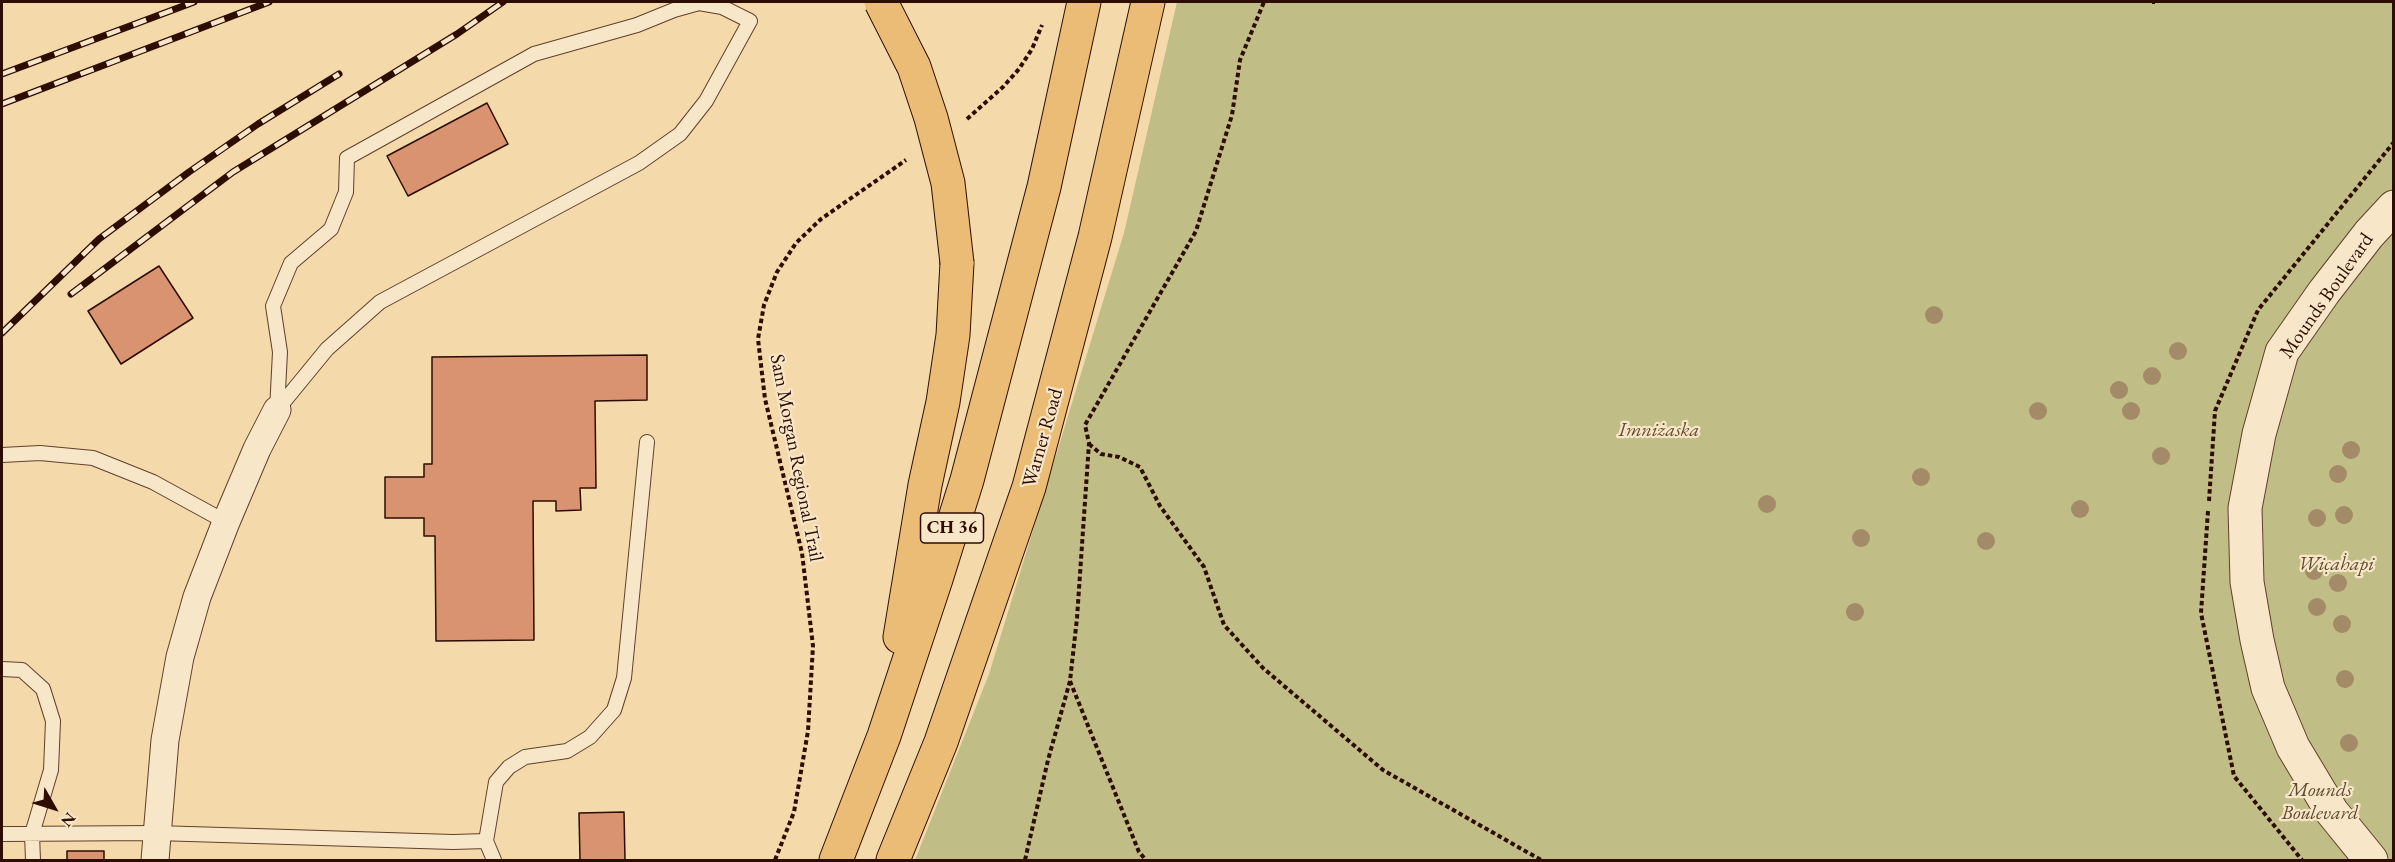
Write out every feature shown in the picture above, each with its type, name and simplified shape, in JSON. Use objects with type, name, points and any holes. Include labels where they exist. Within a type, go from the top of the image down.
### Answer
[{"type":"highway","points":[[881,2],[914,67],[931,118],[948,183],[957,263],[953,335],[943,402],[925,485],[884,736]]},
{"type":"highway","name":"CH 36","points":[[836,861],[884,736],[967,480],[1044,187],[1084,2]]},
{"type":"highway","name":"Warner Road","points":[[893,861],[941,742],[1029,487],[1095,237],[1148,2]]},
{"type":"street","name":"Mounds Boulevard","points":[[2371,861],[2320,794],[2293,747],[2268,688],[2247,582],[2245,508],[2259,434],[2282,352],[2324,292],[2369,234],[2394,207]]},
{"type":"street","points":[[155,861],[165,740],[180,657],[197,597],[226,522],[257,449],[277,410]]},
{"type":"lane","points":[[699,3],[722,7],[750,21],[706,101],[680,134],[639,163],[380,302],[327,349],[277,410],[280,352],[273,306],[291,263],[331,229],[346,192],[347,158],[534,54],[638,25],[674,10],[699,3]]},
{"type":"lane","points":[[494,861],[486,841],[496,782],[509,767],[525,757],[567,751],[590,737],[614,710],[624,678],[647,442]]},
{"type":"lane","points":[[2,455],[40,453],[93,459],[153,482],[226,522]]},
{"type":"lane","points":[[2,669],[22,670],[43,689],[53,721],[51,770],[33,834],[33,861]]},
{"type":"lane","points":[[2,834],[156,833],[486,841]]},
{"type":"path","points":[[1025,861],[1048,760],[1070,681],[1077,618],[1089,443],[1085,425],[1196,231],[1232,115],[1240,60],[1264,2]]},
{"type":"path","points":[[962,122],[972,116],[1019,69],[1032,49],[1043,22]]},
{"type":"path","name":"Sam Morgan Regional Trail","points":[[775,861],[794,812],[807,731],[813,646],[802,553],[765,399],[758,339],[764,305],[777,272],[796,243],[821,219],[907,159]]},
{"type":"path","points":[[1089,443],[1101,454],[1119,457],[1140,467],[1160,506],[1204,567],[1224,625],[1263,668],[1383,770],[1541,861]]},
{"type":"path","points":[[1070,681],[1139,852],[1146,861]]},
{"type":"path","points":[[2234,776],[2302,861]]},
{"type":"green space","name":"Imniżaska","points":[[1177,2],[2393,2],[2393,860],[915,860],[989,674],[1124,233]]},
{"type":"building","points":[[487,103],[508,144],[408,196],[387,156]]},
{"type":"building","points":[[159,266],[193,318],[121,364],[88,311]]},
{"type":"building","points":[[647,355],[647,400],[595,401],[596,488],[580,488],[581,510],[556,511],[556,501],[533,501],[534,640],[436,641],[435,536],[424,536],[424,518],[385,518],[385,477],[424,477],[424,464],[432,464],[432,357]]},
{"type":"building","points":[[624,812],[625,860],[580,860],[579,813]]},
{"type":"building","points":[[67,851],[104,851],[104,860],[67,860]]},
{"type":"railway","points":[[2,74],[194,2]]},
{"type":"railway","points":[[2,104],[269,2]]},
{"type":"railway","points":[[71,294],[233,172],[457,34],[503,2]]},
{"type":"railway","points":[[2,333],[99,239],[258,124],[339,74]]},
{"type":"park label","name":"Wic̣aḣapi","points":[[2336,565]]}]
